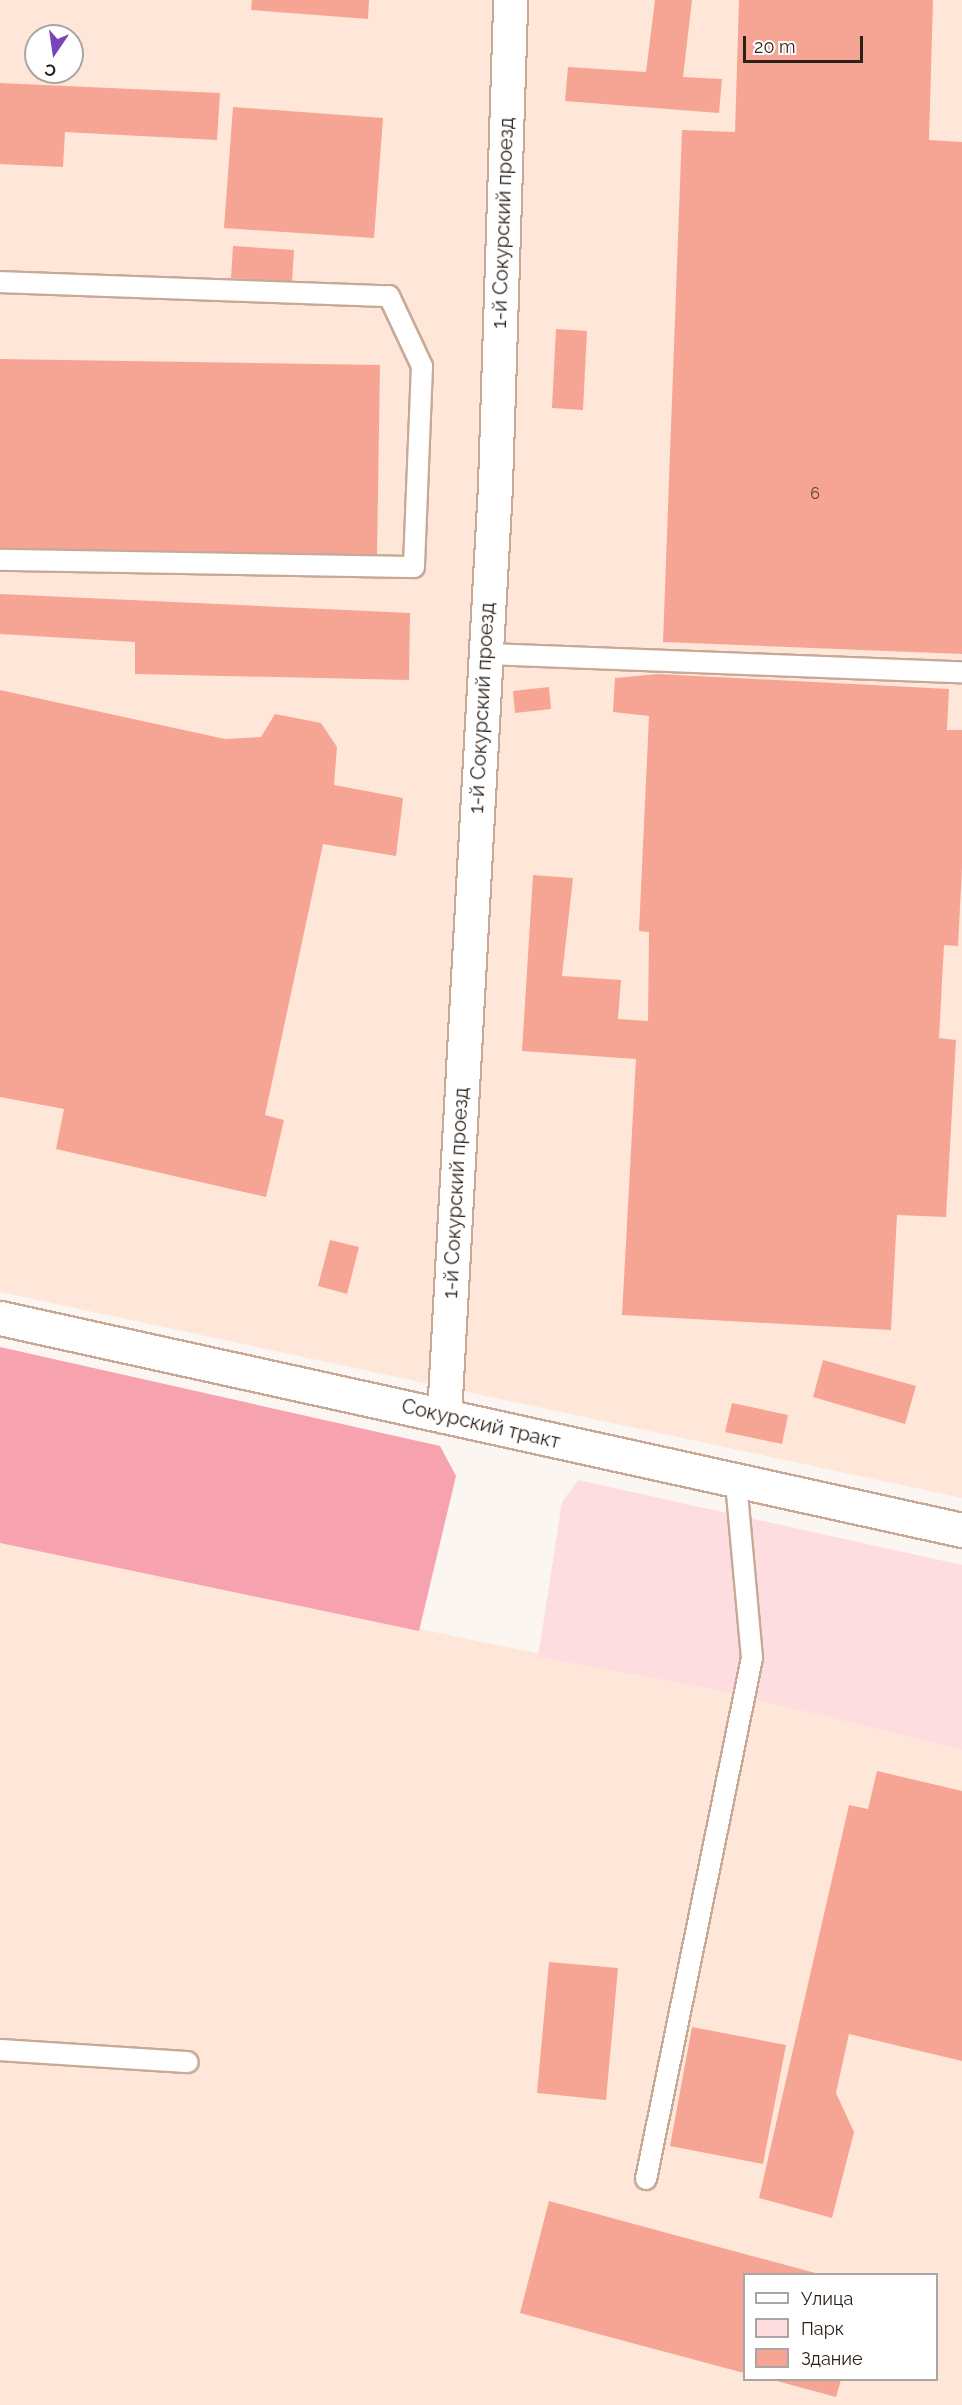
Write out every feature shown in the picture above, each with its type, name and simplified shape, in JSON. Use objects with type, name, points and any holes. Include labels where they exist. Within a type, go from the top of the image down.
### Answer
[{"type":"street","name":"1-й Сокурский проезд","points":[[444,1416],[485,654],[510,0]]},
{"type":"street","name":"Сокурский тракт","points":[[0,1318],[962,1530]]},
{"type":"lane","points":[[0,282],[388,296],[422,366],[414,567],[0,560]]},
{"type":"lane","points":[[485,654],[962,672]]},
{"type":"lane","points":[[646,2179],[752,1658],[736,1482]]},
{"type":"lane","points":[[0,2050],[188,2062]]},
{"type":"shaded area","points":[[0,0],[962,0],[962,1498],[0,1292]]},
{"type":"shaded area","points":[[0,1347],[440,1446],[456,1476],[419,1631],[0,1543]]},
{"type":"shaded area","points":[[0,1543],[708,1688],[962,1750],[962,2405],[0,2405]]},
{"type":"green space","points":[[578,1480],[962,1565],[962,1750],[708,1688],[538,1657],[562,1502]]},
{"type":"building","points":[[252,0],[369,0],[368,19],[251,10]]},
{"type":"building","points":[[655,0],[692,0],[683,77],[722,79],[719,113],[565,101],[568,67],[646,72]]},
{"type":"building","points":[[739,0],[933,0],[929,140],[962,142],[962,654],[663,642],[682,130],[735,132]]},
{"type":"building","points":[[0,83],[220,93],[217,140],[65,132],[63,167],[0,164]]},
{"type":"building","points":[[233,107],[383,118],[374,238],[224,228]]},
{"type":"building","points":[[233,246],[294,250],[292,282],[231,278]]},
{"type":"building","points":[[556,329],[587,331],[583,410],[552,408]]},
{"type":"building","points":[[0,359],[380,365],[377,555],[0,549]]},
{"type":"building","points":[[0,594],[410,613],[409,680],[135,674],[135,642],[0,634]]},
{"type":"building","points":[[658,674],[949,689],[947,730],[962,730],[962,868],[958,946],[944,945],[939,1038],[956,1040],[946,1217],[897,1215],[891,1330],[622,1315],[636,1059],[522,1051],[533,875],[573,878],[562,976],[621,980],[618,1019],[648,1021],[649,932],[639,931],[649,716],[613,712],[615,678]]},
{"type":"building","points":[[549,687],[551,709],[515,713],[513,691]]},
{"type":"building","points":[[0,690],[225,739],[261,737],[275,714],[321,723],[337,747],[334,785],[403,798],[396,856],[323,844],[265,1115],[284,1120],[266,1197],[56,1149],[64,1109],[0,1097]]},
{"type":"building","points":[[330,1240],[359,1247],[347,1294],[318,1286]]},
{"type":"building","points":[[823,1360],[916,1386],[905,1424],[813,1397]]},
{"type":"building","points":[[732,1403],[788,1415],[782,1444],[725,1432]]},
{"type":"building","points":[[877,1771],[962,1791],[962,2061],[849,2034],[836,2093],[854,2132],[832,2218],[759,2198],[849,1805],[868,1809]]},
{"type":"building","points":[[549,1962],[618,1968],[606,2100],[537,2093]]},
{"type":"building","points":[[692,2027],[786,2045],[763,2164],[670,2146]]},
{"type":"building","points":[[549,2201],[815,2273],[743,2273],[743,2373],[520,2313]]},
{"type":"building","points":[[777,2381],[841,2381],[836,2397]]}]
